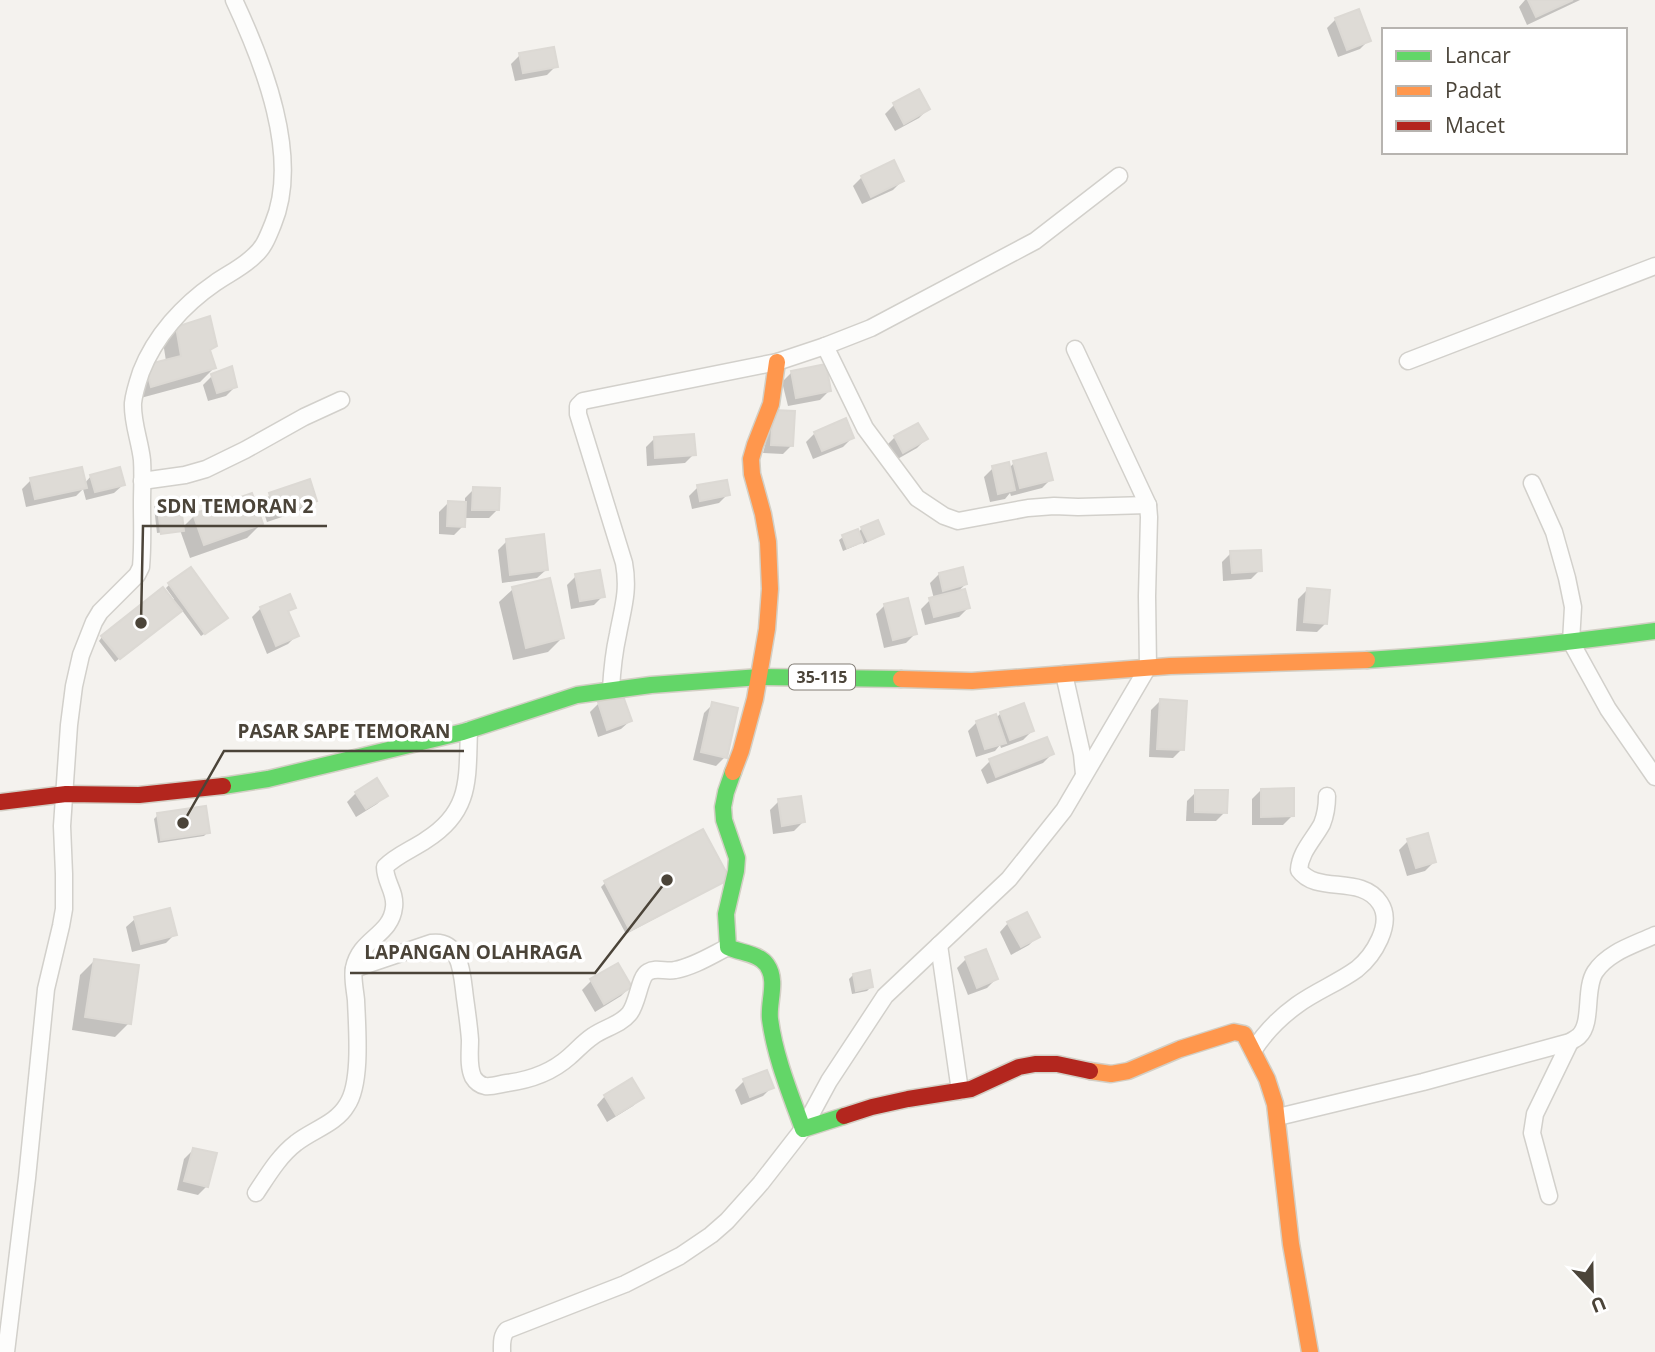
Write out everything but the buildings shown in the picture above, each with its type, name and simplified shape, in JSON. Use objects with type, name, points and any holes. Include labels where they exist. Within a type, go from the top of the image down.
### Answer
[{"type":"main road","points":[[776,362],[771,403],[757,436],[751,461],[765,521],[770,583],[769,610],[761,677],[740,756],[727,786],[723,806],[726,829],[737,855],[726,912],[728,947],[760,958],[772,976],[773,988],[769,1005],[778,1058],[803,1129],[884,1104],[985,1084],[1019,1068],[1035,1064],[1111,1074],[1128,1071],[1180,1049],[1234,1032],[1244,1034],[1266,1079],[1278,1116],[1291,1244],[1310,1352]]},
{"type":"main road","name":"35-115","points":[[0,802],[66,794],[139,795],[268,779],[469,730],[577,695],[611,689],[761,677],[972,681],[1148,667],[1435,656],[1655,631]]},
{"type":"street","points":[[6,1352],[46,989],[64,909],[62,826],[69,725],[80,655],[100,612],[137,575],[141,567],[142,461],[133,401],[142,370],[155,344],[185,308],[253,257],[261,248],[278,213],[282,190],[283,170],[276,113],[257,53],[234,0]]},
{"type":"street","points":[[611,689],[613,662],[626,598],[626,578],[624,562],[578,414],[578,406],[583,401],[776,362],[871,328],[1035,241],[1119,176]]},
{"type":"street","points":[[1408,361],[1655,266]]},
{"type":"street","points":[[825,346],[865,428],[917,498],[944,516],[958,521],[1028,508],[1148,505]]},
{"type":"street","points":[[502,1352],[502,1338],[507,1330],[625,1284],[680,1256],[710,1235],[743,1205],[803,1129],[829,1081],[885,996],[1009,879],[1064,810],[1148,667],[1148,505],[1075,349]]},
{"type":"street","points":[[142,481],[206,469],[341,400]]},
{"type":"street","points":[[1532,483],[1554,533],[1567,578],[1573,607],[1571,642],[1608,709],[1655,777]]},
{"type":"street","points":[[1064,674],[1084,774]]},
{"type":"street","points":[[256,1193],[283,1155],[296,1142],[340,1115],[348,1104],[353,1091],[356,1053],[354,969],[360,950],[387,926],[393,915],[395,896],[384,871],[386,864],[433,835],[454,815],[463,799],[467,783],[469,730]]},
{"type":"street","points":[[1253,1051],[1265,1033],[1299,1003],[1357,969],[1382,933],[1384,913],[1381,904],[1368,892],[1349,885],[1315,882],[1307,879],[1299,870],[1302,856],[1326,811],[1327,796]]},
{"type":"street","points":[[1278,1116],[1423,1082],[1570,1042],[1581,1035],[1585,1026],[1588,992],[1597,969],[1620,950],[1655,934]]},
{"type":"street","points":[[354,969],[431,943],[439,942],[453,949],[461,971],[471,1069],[478,1083],[489,1086],[543,1074],[567,1059],[594,1034],[626,1018],[636,1004],[643,978],[649,971],[686,967],[728,947]]},
{"type":"street","points":[[939,944],[960,1091]]},
{"type":"street","points":[[1549,1196],[1532,1133],[1532,1123],[1570,1042]]},
{"type":"traffic: fast","points":[[1367,660],[1511,648],[1655,631]]},
{"type":"traffic: fast","points":[[223,786],[268,779],[463,732],[577,695],[651,685],[760,677],[901,679]]},
{"type":"traffic: fast","points":[[733,772],[723,807],[724,820],[737,858],[726,914],[728,947],[759,958],[770,971],[772,1033],[783,1075],[803,1129],[844,1116]]},
{"type":"traffic: slow","points":[[733,772],[755,699],[767,629],[770,589],[768,542],[751,459],[771,404],[777,362]]},
{"type":"traffic: slow","points":[[901,679],[972,681],[1170,666],[1367,660]]},
{"type":"traffic: slow","points":[[1090,1071],[1111,1074],[1128,1071],[1180,1049],[1234,1032],[1244,1034],[1267,1079],[1275,1104],[1291,1244],[1310,1352]]},
{"type":"traffic: jam","points":[[0,802],[66,794],[139,795],[223,786]]},
{"type":"traffic: jam","points":[[844,1116],[908,1099],[971,1089],[1019,1067],[1035,1064],[1057,1064],[1090,1071]]},
{"type":"place","name":"SDN TEMORAN 2","points":[[141,623]]},
{"type":"place","name":"PASAR SAPE TEMORAN","points":[[183,823]]},
{"type":"place","name":"LAPANGAN OLAHRAGA","points":[[667,880]]}]
